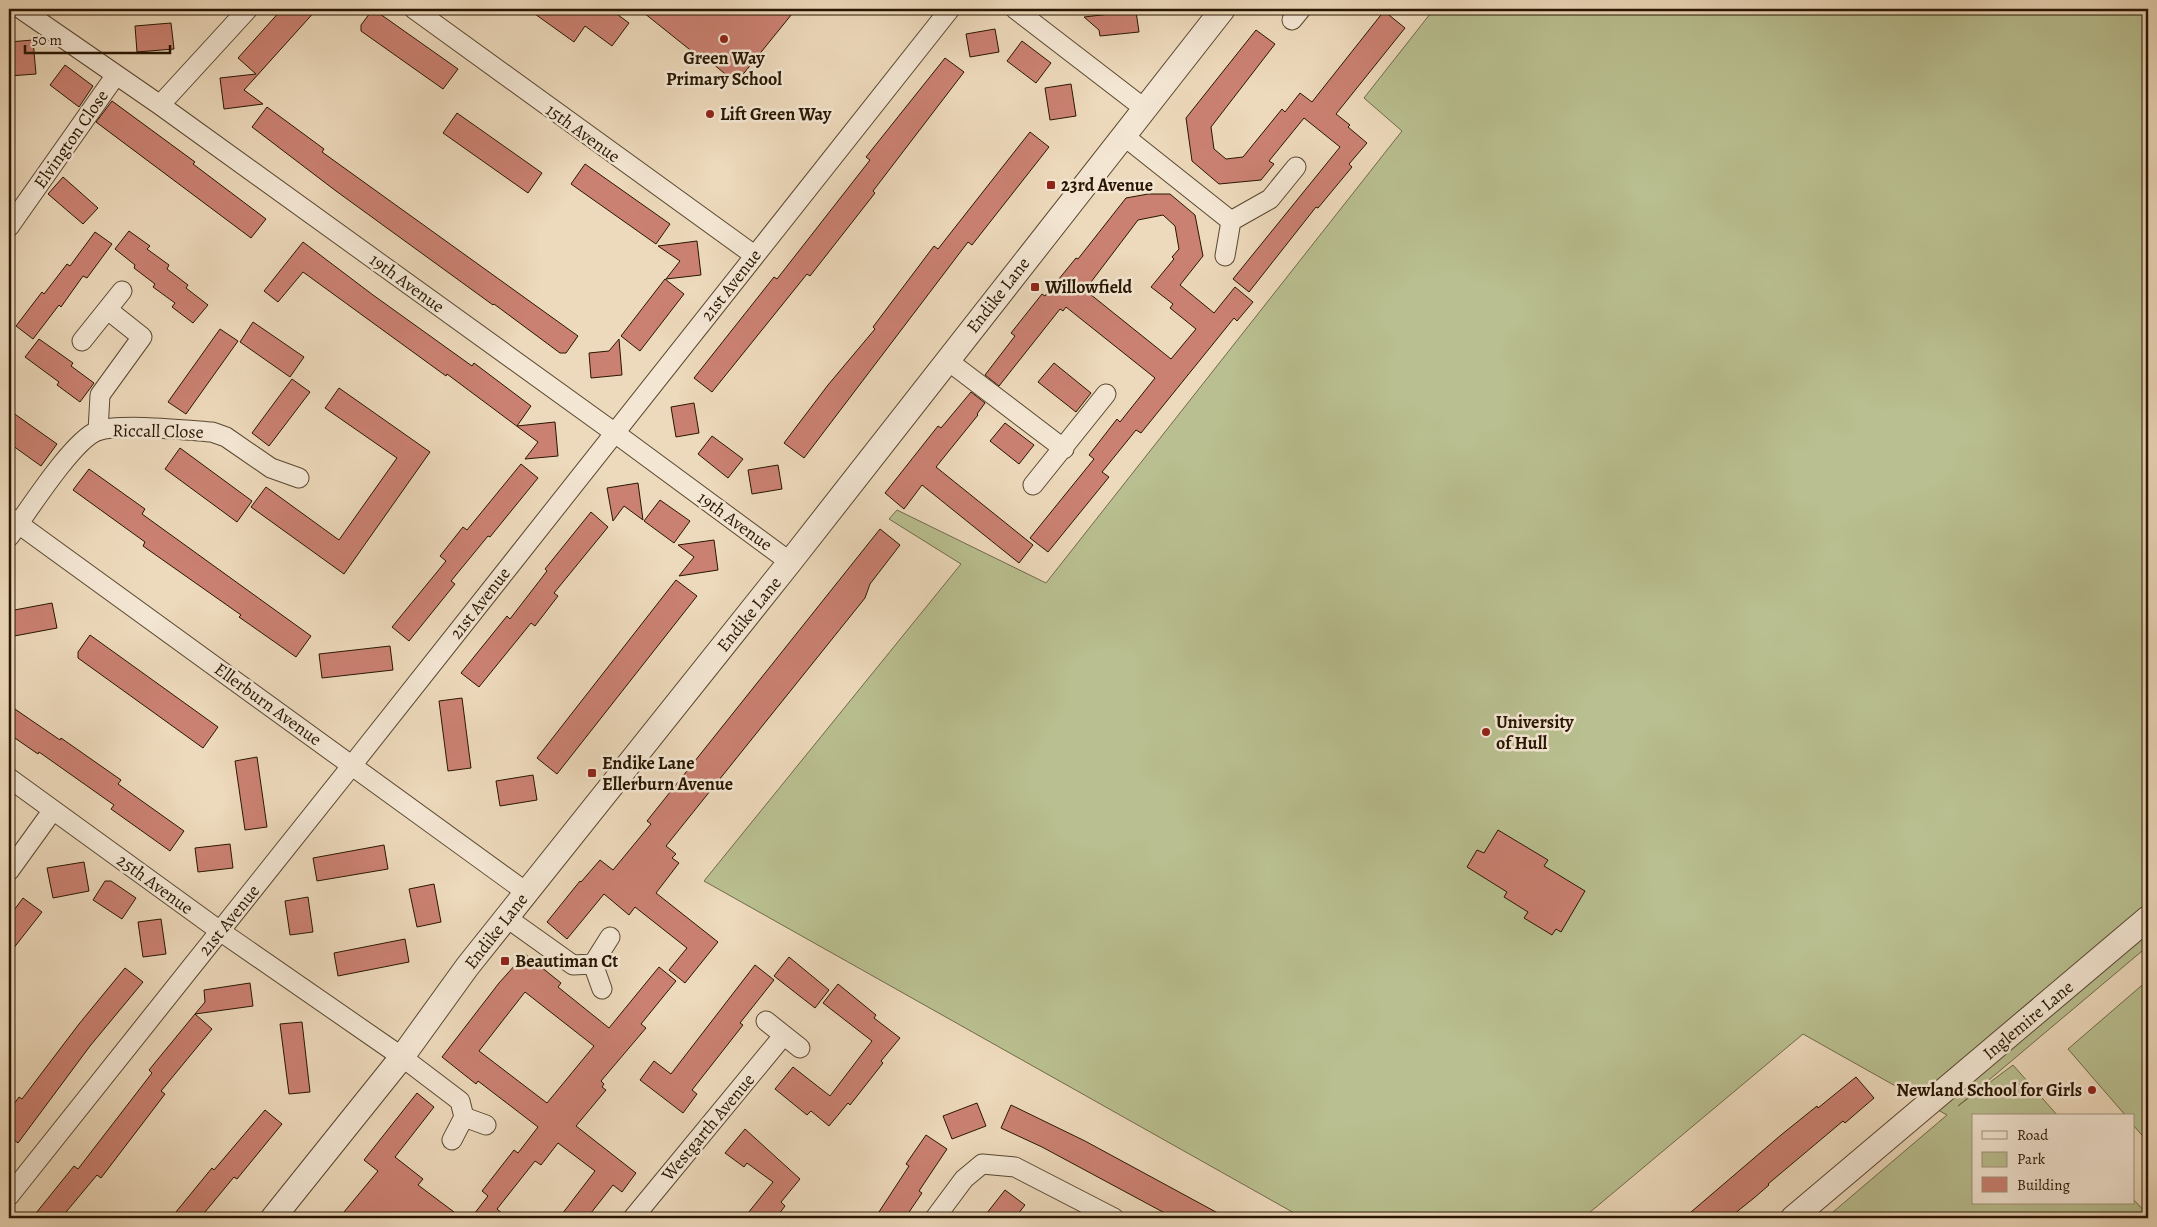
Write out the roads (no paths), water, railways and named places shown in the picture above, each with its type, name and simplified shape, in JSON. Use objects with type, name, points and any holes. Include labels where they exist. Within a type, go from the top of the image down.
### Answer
[{"type":"street","name":"19th Avenue","points":[[21,9],[160,105],[615,433],[790,562]]},
{"type":"street","points":[[160,105],[248,9]]},
{"type":"street","name":"15th Avenue","points":[[414,9],[754,255]]},
{"type":"street","name":"21st Avenue","points":[[9,1196],[950,9]]},
{"type":"street","points":[[1015,9],[1145,108]]},
{"type":"street","name":"Endike Lane","points":[[273,1218],[402,1057],[467,967],[790,562],[1224,9]]},
{"type":"street","name":"Elvington Close","points":[[9,227],[116,75]]},
{"type":"street","points":[[1124,136],[1231,221]]},
{"type":"street","points":[[1231,221],[1270,199],[1296,167]]},
{"type":"street","points":[[1226,256],[1231,221]]},
{"type":"street","points":[[82,341],[122,292]]},
{"type":"street","points":[[98,431],[100,395],[142,337],[108,310]]},
{"type":"street","points":[[947,360],[1064,449]]},
{"type":"street","points":[[1033,485],[1064,449],[1106,394]]},
{"type":"street","name":"Riccall Close","points":[[12,526],[72,451],[85,437],[98,431],[118,428],[212,432],[226,437],[271,468],[299,478]]},
{"type":"street","name":"Ellerburn Avenue","points":[[12,526],[353,764],[526,892]]},
{"type":"street","name":"25th Avenue","points":[[9,778],[220,931],[402,1057],[460,1101],[464,1117]]},
{"type":"street","points":[[9,871],[53,810]]},
{"type":"street","points":[[507,918],[573,965],[593,964]]},
{"type":"street","name":"Inglemire Lane","points":[[1793,1218],[2148,918]]},
{"type":"street","points":[[593,964],[610,937]]},
{"type":"street","points":[[593,964],[602,989]]},
{"type":"street","points":[[766,1021],[800,1048]]},
{"type":"street","name":"Westgarth Avenue","points":[[633,1218],[783,1036]]},
{"type":"street","points":[[452,1140],[464,1117],[486,1126]]},
{"type":"street","points":[[935,1218],[964,1178],[982,1164],[1014,1167],[1114,1218]]},
{"type":"place","name":"Green Way Primary School","points":[[724,39]]},
{"type":"place","name":"Lift Green Way","points":[[710,114]]},
{"type":"place","name":"23rd Avenue","points":[[1051,185]]},
{"type":"place","name":"Willowfield","points":[[1035,287]]},
{"type":"place","name":"University of Hull","points":[[1486,732]]},
{"type":"place","name":"Endike Lane Ellerburn Avenue","points":[[592,773]]},
{"type":"place","name":"Beautiman Ct","points":[[505,961]]},
{"type":"place","name":"Newland School for Girls","points":[[2092,1090]]}]
